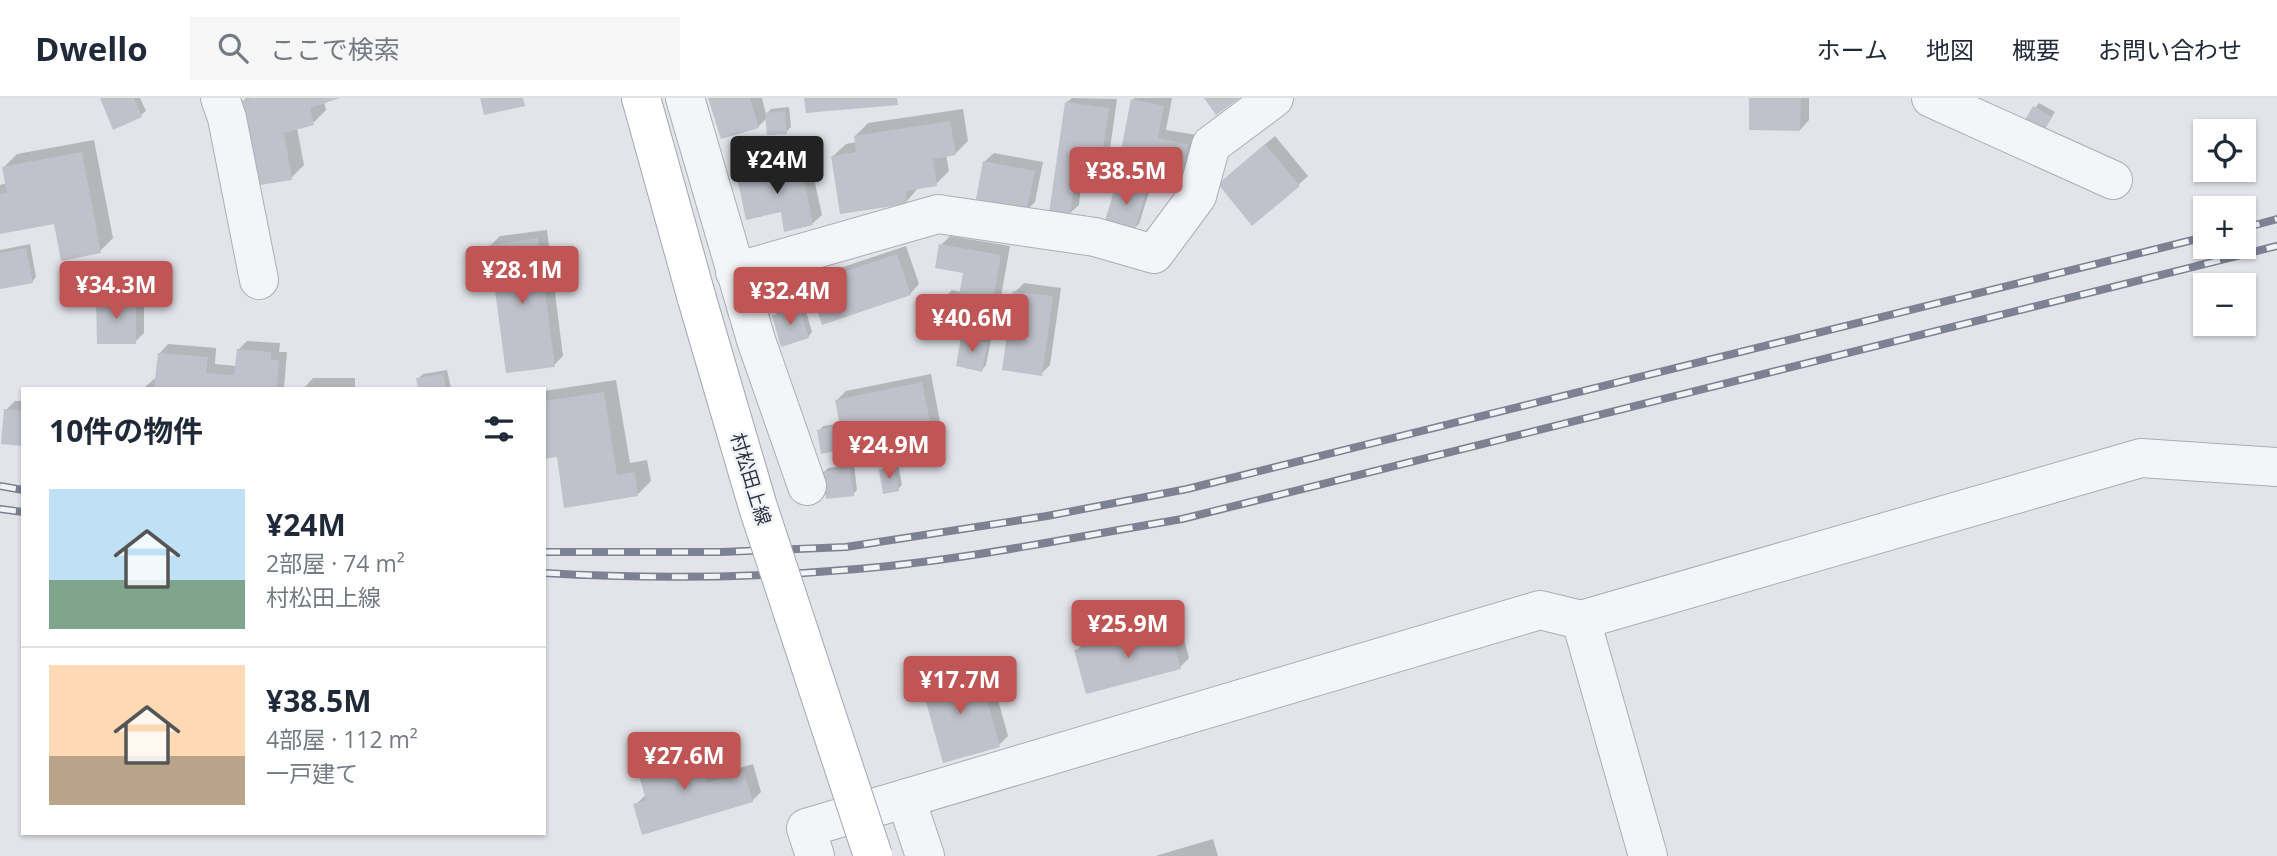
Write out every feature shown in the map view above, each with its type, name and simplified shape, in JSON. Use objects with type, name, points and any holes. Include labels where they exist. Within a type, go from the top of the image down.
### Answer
[{"type":"main road","name":"村松田上線","points":[[641,98],[758,507],[873,856]]},
{"type":"street","points":[[220,98],[228,118],[259,280]]},
{"type":"street","points":[[685,98],[760,352],[807,486]]},
{"type":"street","points":[[735,272],[937,214],[1095,237],[1154,254],[1198,196],[1211,145],[1274,98]]},
{"type":"street","points":[[1931,98],[2113,180]]},
{"type":"street","points":[[815,856],[806,828],[1540,610],[1581,620],[2141,458],[2277,467]]},
{"type":"street","points":[[1581,620],[1648,856]]},
{"type":"street","points":[[906,799],[925,856]]},
{"type":"building","points":[[100,98],[134,98],[142,117],[113,130]]},
{"type":"building","points":[[252,98],[340,98],[310,108],[314,125],[284,133],[292,180],[260,185],[241,101]]},
{"type":"building","points":[[480,98],[523,98],[525,106],[484,115]]},
{"type":"building","points":[[708,98],[750,98],[759,128],[721,139]]},
{"type":"building","points":[[804,98],[897,98],[898,105],[806,113]]},
{"type":"building","points":[[1204,98],[1240,98],[1216,115]]},
{"type":"building","points":[[1749,98],[1801,98],[1800,131],[1749,130]]},
{"type":"building","points":[[1131,99],[1164,106],[1158,138],[1188,144],[1181,184],[1117,171]]},
{"type":"building","points":[[1065,102],[1109,108],[1098,182],[1075,179],[1070,216],[1049,213]]},
{"type":"building","points":[[2033,106],[2052,117],[2044,131],[2025,120]]},
{"type":"building","points":[[785,111],[787,134],[767,135],[765,113]]},
{"type":"building","points":[[950,121],[956,155],[933,159],[937,186],[906,191],[907,204],[840,214],[831,156],[856,152],[854,136]]},
{"type":"building","points":[[1265,144],[1300,186],[1252,226],[1218,184]]},
{"type":"building","points":[[82,152],[101,253],[61,261],[54,224],[0,234],[0,194],[7,193],[2,167]]},
{"type":"building","points":[[983,161],[1035,171],[1026,213],[975,204]]},
{"type":"building","points":[[801,164],[813,225],[784,232],[781,212],[746,220],[737,177]]},
{"type":"building","points":[[1116,184],[1146,193],[1135,230],[1105,221]]},
{"type":"building","points":[[538,238],[555,367],[506,373],[489,245]]},
{"type":"building","points":[[939,244],[1001,255],[988,330],[937,321],[941,298],[958,301],[963,273],[935,268]]},
{"type":"building","points":[[26,248],[33,283],[0,289],[0,253]]},
{"type":"building","points":[[897,254],[911,295],[822,325],[808,284]]},
{"type":"building","points":[[786,277],[790,294],[767,300],[763,284]]},
{"type":"building","points":[[1013,291],[1053,296],[1042,376],[1002,370]]},
{"type":"building","points":[[96,298],[136,298],[136,344],[97,344]]},
{"type":"building","points":[[799,307],[809,338],[781,347],[772,316]]},
{"type":"building","points":[[961,337],[988,343],[982,372],[956,366]]},
{"type":"building","points":[[237,349],[271,352],[271,360],[279,360],[277,387],[154,387],[158,353],[208,357],[206,373],[234,375]]},
{"type":"building","points":[[443,374],[446,387],[418,387],[416,378]]},
{"type":"building","points":[[922,382],[932,432],[845,451],[835,400]]},
{"type":"building","points":[[604,392],[617,475],[635,472],[638,496],[564,508],[557,457],[546,459],[546,401]]},
{"type":"building","points":[[4,409],[21,411],[21,446],[1,444]]},
{"type":"building","points":[[832,427],[836,451],[821,454],[817,430]]},
{"type":"building","points":[[850,468],[854,496],[826,499],[822,472]]},
{"type":"building","points":[[894,468],[899,491],[883,494],[879,470]]},
{"type":"building","points":[[1169,625],[1181,669],[1086,694],[1074,650]]},
{"type":"building","points":[[978,668],[1000,747],[943,763],[921,684]]},
{"type":"building","points":[[696,748],[706,783],[744,772],[753,802],[642,835],[633,804],[646,800],[636,765]]},
{"type":"railway","points":[[2256,225],[2277,219]]},
{"type":"railway","points":[[546,552],[722,552],[846,547],[1047,516],[1187,489],[2193,240]]},
{"type":"railway","points":[[546,573],[700,577],[857,569],[979,554],[1182,519],[2277,246]]},
{"type":"railway","points":[[0,486],[21,490]]},
{"type":"railway","points":[[0,509],[21,512]]}]
